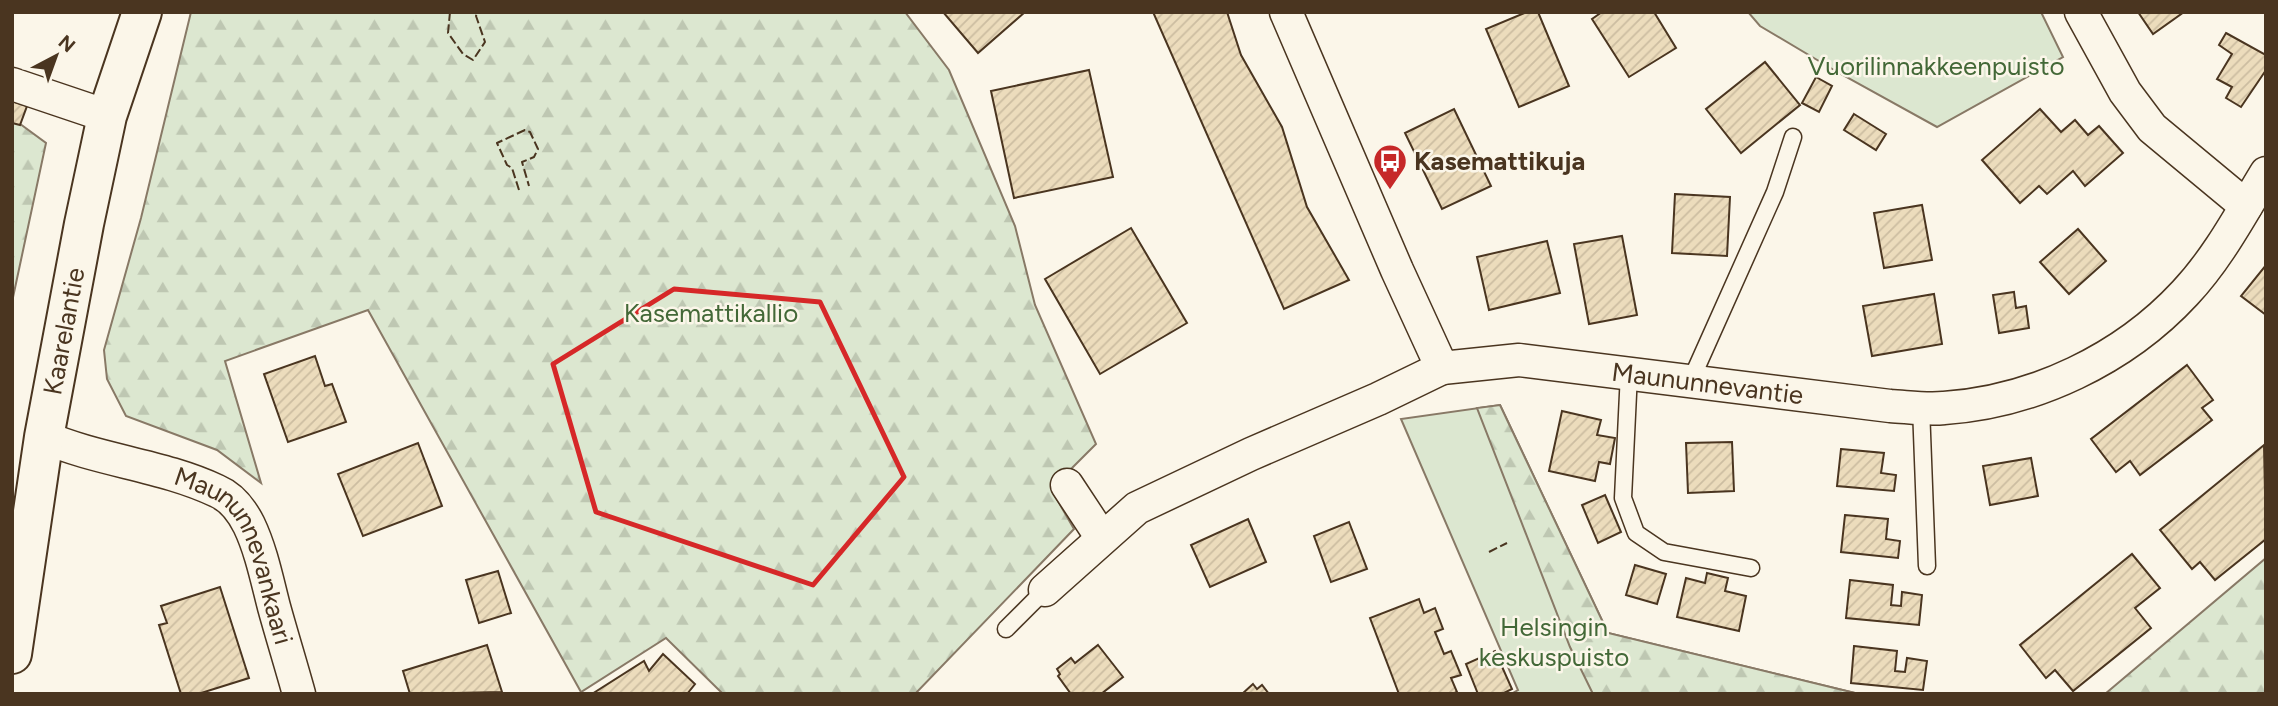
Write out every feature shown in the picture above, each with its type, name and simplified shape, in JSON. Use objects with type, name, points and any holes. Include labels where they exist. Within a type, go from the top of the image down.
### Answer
[{"type":"main road","name":"Kaarelantie","points":[[12,654],[44,437],[84,224],[107,116],[142,12]]},
{"type":"street","points":[[1045,590],[1137,508],[1442,368],[1286,12]]},
{"type":"street","points":[[2081,12],[2125,92],[2152,128],[2246,206]]},
{"type":"street","points":[[12,84],[107,116]]},
{"type":"street","name":"Maununnevantie","points":[[1442,368],[1519,360],[1890,406],[1943,408],[1994,401],[2040,388],[2097,361],[2144,332],[2186,293],[2227,238],[2266,173]]},
{"type":"street","name":"Maununnevankaari","points":[[44,437],[75,450],[172,474],[219,491],[236,505],[249,525],[263,565],[299,694]]},
{"type":"street","points":[[1068,485],[1102,538]]},
{"type":"lane","points":[[1691,380],[1775,192],[1793,137]]},
{"type":"lane","points":[[1629,373],[1623,498],[1636,533],[1664,552],[1751,568]]},
{"type":"lane","points":[[1921,408],[1927,566]]},
{"type":"lane","points":[[1006,629],[1045,590]]},
{"type":"highlighted area","points":[[674,289],[820,302],[904,477],[813,585],[596,512],[553,364]]},
{"type":"green space","name":"Kasemattikallio","points":[[191,12],[905,12],[949,70],[1015,226],[1035,305],[1096,444],[1051,489],[1074,529],[915,694],[723,694],[666,638],[581,692],[368,310],[225,361],[261,483],[217,450],[126,416],[107,379],[104,350],[141,218]]},
{"type":"green space","name":"Vuorilinnakkeenpuisto","points":[[1748,12],[2041,12],[2063,57],[1937,127],[1760,26]]},
{"type":"green space","points":[[12,118],[46,143],[12,302]]},
{"type":"green space","name":"Helsingin keskuspuisto","points":[[1500,405],[1608,633],[1859,694],[1511,694],[1518,690],[1401,419]]},
{"type":"green space","points":[[1500,405],[1608,633],[1859,694],[1593,694],[1570,647],[1477,408]]},
{"type":"green space","points":[[2266,558],[2266,694],[2105,694]]},
{"type":"building","points":[[943,12],[1025,12],[978,53]]},
{"type":"building","points":[[1153,12],[1227,12],[1241,55],[1282,127],[1307,207],[1349,280],[1284,309]]},
{"type":"building","points":[[1527,12],[1538,12],[1569,86],[1519,107],[1486,29]]},
{"type":"building","points":[[1602,12],[1654,12],[1676,48],[1629,77],[1592,19]]},
{"type":"building","points":[[2138,12],[2184,12],[2153,34]]},
{"type":"building","points":[[2226,33],[2266,55],[2266,70],[2241,107],[2226,98],[2232,87],[2217,79],[2232,54],[2219,45]]},
{"type":"building","points":[[1765,62],[1800,105],[1741,153],[1706,109]]},
{"type":"building","points":[[1089,70],[1113,177],[1014,198],[991,91]]},
{"type":"building","points":[[1816,77],[1832,86],[1819,112],[1802,103]]},
{"type":"building","points":[[12,101],[27,106],[20,125],[12,123]]},
{"type":"building","points":[[1454,109],[1491,186],[1442,209],[1405,133]]},
{"type":"building","points":[[2040,109],[2061,132],[2075,120],[2088,135],[2099,126],[2123,153],[2085,186],[2073,171],[2047,194],[2039,186],[2020,203],[1982,160]]},
{"type":"building","points":[[1854,114],[1886,134],[1876,150],[1844,130]]},
{"type":"building","points":[[1675,194],[1730,197],[1727,256],[1672,253]]},
{"type":"building","points":[[1922,205],[1932,260],[1884,268],[1874,213]]},
{"type":"building","points":[[1131,228],[1187,323],[1100,374],[1045,279]]},
{"type":"building","points":[[2078,229],[2106,261],[2069,294],[2040,262]]},
{"type":"building","points":[[1622,236],[1637,315],[1589,324],[1574,244]]},
{"type":"building","points":[[1547,241],[1560,293],[1489,310],[1477,257]]},
{"type":"building","points":[[2266,265],[2266,315],[2241,296]]},
{"type":"building","points":[[2014,292],[2016,308],[2026,306],[2029,328],[1999,333],[1993,295]]},
{"type":"building","points":[[1934,294],[1942,344],[1872,356],[1863,306]]},
{"type":"building","points":[[315,356],[325,386],[332,384],[346,422],[288,442],[264,374]]},
{"type":"building","points":[[2187,365],[2213,400],[2202,408],[2212,420],[2140,475],[2130,461],[2116,472],[2091,439]]},
{"type":"building","points":[[1562,411],[1601,420],[1597,435],[1615,438],[1610,464],[1599,462],[1595,481],[1549,471]]},
{"type":"building","points":[[1732,442],[1734,491],[1688,493],[1686,443]]},
{"type":"building","points":[[418,443],[442,506],[363,536],[338,474]]},
{"type":"building","points":[[2264,445],[2266,539],[2215,580],[2200,562],[2192,569],[2160,530]]},
{"type":"building","points":[[1841,449],[1884,453],[1881,473],[1896,475],[1894,491],[1837,486]]},
{"type":"building","points":[[2031,458],[2038,496],[1990,505],[1983,466]]},
{"type":"building","points":[[1605,495],[1621,532],[1598,543],[1582,505]]},
{"type":"building","points":[[1845,515],[1888,519],[1886,539],[1900,541],[1898,558],[1841,552]]},
{"type":"building","points":[[1248,519],[1266,562],[1210,587],[1191,545]]},
{"type":"building","points":[[1349,522],[1367,569],[1331,582],[1314,536]]},
{"type":"building","points":[[2132,554],[2160,588],[2135,608],[2151,628],[2073,691],[2055,670],[2046,678],[2020,645]]},
{"type":"building","points":[[1635,565],[1666,574],[1657,604],[1626,595]]},
{"type":"building","points":[[498,571],[511,613],[479,623],[466,580]]},
{"type":"building","points":[[1707,573],[1728,578],[1725,591],[1746,596],[1739,631],[1677,617],[1686,578],[1705,583]]},
{"type":"building","points":[[1850,580],[1893,585],[1891,605],[1901,606],[1902,592],[1922,595],[1919,625],[1846,618]]},
{"type":"building","points":[[220,587],[249,678],[198,694],[181,694],[159,625],[167,623],[161,606]]},
{"type":"building","points":[[1419,599],[1424,613],[1435,608],[1443,629],[1435,632],[1444,654],[1451,651],[1461,675],[1451,678],[1457,692],[1452,694],[1399,694],[1370,618]]},
{"type":"building","points":[[487,645],[502,692],[410,694],[403,671]]},
{"type":"building","points":[[1098,645],[1123,677],[1101,694],[1071,694],[1058,676],[1060,674],[1057,669],[1071,658],[1075,663]]},
{"type":"building","points":[[1854,646],[1897,651],[1895,671],[1905,672],[1907,658],[1927,661],[1923,690],[1851,683]]},
{"type":"building","points":[[1495,651],[1512,689],[1502,694],[1478,694],[1466,664]]},
{"type":"building","points":[[663,654],[695,684],[687,694],[592,694],[644,661],[649,671]]},
{"type":"building","points":[[1253,684],[1257,689],[1262,685],[1269,694],[1242,694]]},
{"type":"fence","points":[[450,12],[448,33],[463,54],[473,60],[485,42],[477,12]]},
{"type":"fence","points":[[519,190],[512,168],[507,165],[497,143],[525,130],[530,132],[538,149],[534,157],[522,162],[529,186]]},
{"type":"fence","points":[[1489,552],[1507,543]]},
{"type":"place","name":"Kasemattikuja","points":[[1390,191]]}]
